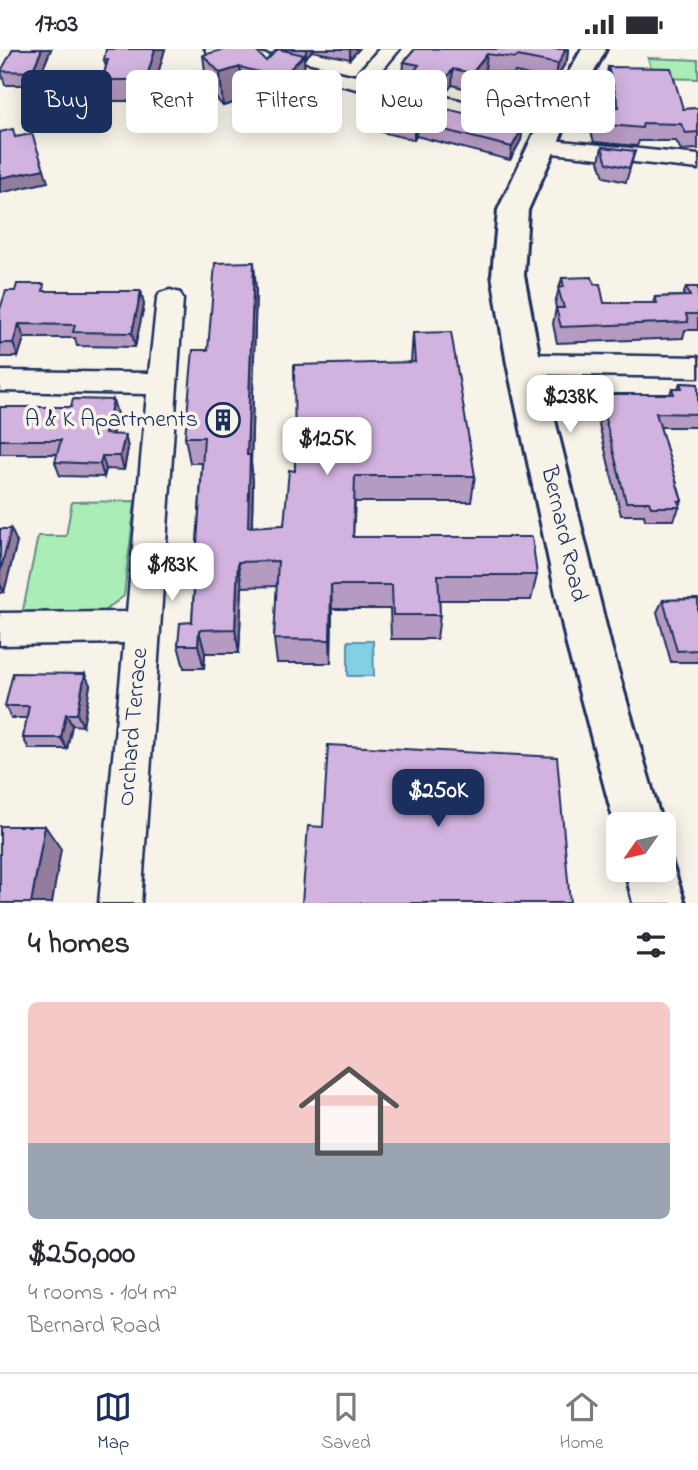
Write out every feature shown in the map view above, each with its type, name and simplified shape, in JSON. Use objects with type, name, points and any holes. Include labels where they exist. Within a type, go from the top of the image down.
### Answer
[{"type":"main road","name":"Bernard Road","points":[[594,49],[542,146],[513,210],[508,275],[524,364],[589,646],[634,812]]},
{"type":"main road","points":[[653,882],[659,903]]},
{"type":"street","points":[[215,49],[356,83]]},
{"type":"street","points":[[372,70],[390,49]]},
{"type":"street","points":[[542,146],[698,162]]},
{"type":"street","name":"Orchard Terrace","points":[[120,903],[170,299]]},
{"type":"street","points":[[524,364],[698,367]]},
{"type":"street","points":[[0,381],[163,384]]},
{"type":"street","points":[[0,629],[143,627]]},
{"type":"green space","points":[[648,58],[698,60],[698,79],[654,78]]},
{"type":"green space","points":[[135,501],[124,596],[96,617],[21,620],[38,536],[66,536],[72,502]]},
{"type":"water","points":[[348,641],[373,641],[374,676],[348,676]]},
{"type":"building","points":[[13,49],[42,49],[33,70],[1,71]]},
{"type":"building","points":[[106,49],[155,49],[149,70],[126,70],[126,80],[112,80],[112,70],[105,70],[108,60],[104,60]]},
{"type":"building","points":[[226,49],[254,49],[266,61],[278,49],[304,55],[289,70],[251,70],[240,67],[220,73],[203,55]]},
{"type":"building","points":[[415,49],[566,49],[558,64],[517,56],[487,54],[474,70],[453,69],[447,77],[447,70],[415,70],[419,65],[404,62]]},
{"type":"building","points":[[608,67],[671,68],[683,109],[698,108],[698,132],[686,133],[681,124],[643,123],[642,128],[615,126],[615,107],[619,107],[615,92],[615,70],[609,70]]},
{"type":"building","points":[[447,109],[461,112],[461,133],[520,133],[512,147],[447,131]]},
{"type":"building","points":[[13,129],[15,137],[32,134],[44,169],[0,178],[0,132]]},
{"type":"building","points":[[602,147],[635,151],[629,168],[607,163]]},
{"type":"building","points":[[254,262],[247,455],[250,455],[248,527],[284,525],[289,470],[295,471],[294,365],[415,362],[413,333],[451,332],[475,476],[355,476],[353,537],[532,537],[537,575],[438,575],[440,615],[393,615],[392,585],[331,585],[330,640],[274,639],[278,561],[238,562],[235,629],[199,630],[198,645],[178,645],[180,623],[192,622],[204,437],[185,437],[193,350],[208,350],[215,263]]},
{"type":"building","points":[[592,277],[594,284],[600,284],[604,303],[657,303],[655,297],[690,296],[686,287],[698,287],[698,314],[686,314],[688,322],[561,327],[556,308],[564,308],[558,288],[564,287],[562,278]]},
{"type":"building","points":[[17,284],[44,284],[43,291],[141,291],[132,333],[73,332],[75,325],[19,324],[13,343],[0,343],[0,309],[6,291],[15,291]]},
{"type":"building","points":[[680,383],[698,384],[698,414],[656,413],[682,501],[678,501],[680,507],[651,507],[649,502],[626,502],[599,394],[674,394],[672,388],[682,388]]},
{"type":"building","points":[[73,399],[113,400],[105,434],[125,435],[120,456],[102,456],[100,464],[55,462],[61,440],[0,440],[0,407],[71,407]]},
{"type":"building","points":[[0,529],[11,529],[0,572]]},
{"type":"building","points":[[698,599],[698,650],[677,651],[663,600]]},
{"type":"building","points":[[13,673],[85,674],[77,714],[66,714],[61,738],[23,738],[29,706],[5,706]]},
{"type":"building","points":[[328,745],[557,757],[570,903],[302,903],[308,826],[323,827]]},
{"type":"building","points":[[0,826],[45,826],[31,903],[0,903]]},
{"type":"place","name":"A & K Apartments","points":[[223,420]]}]
